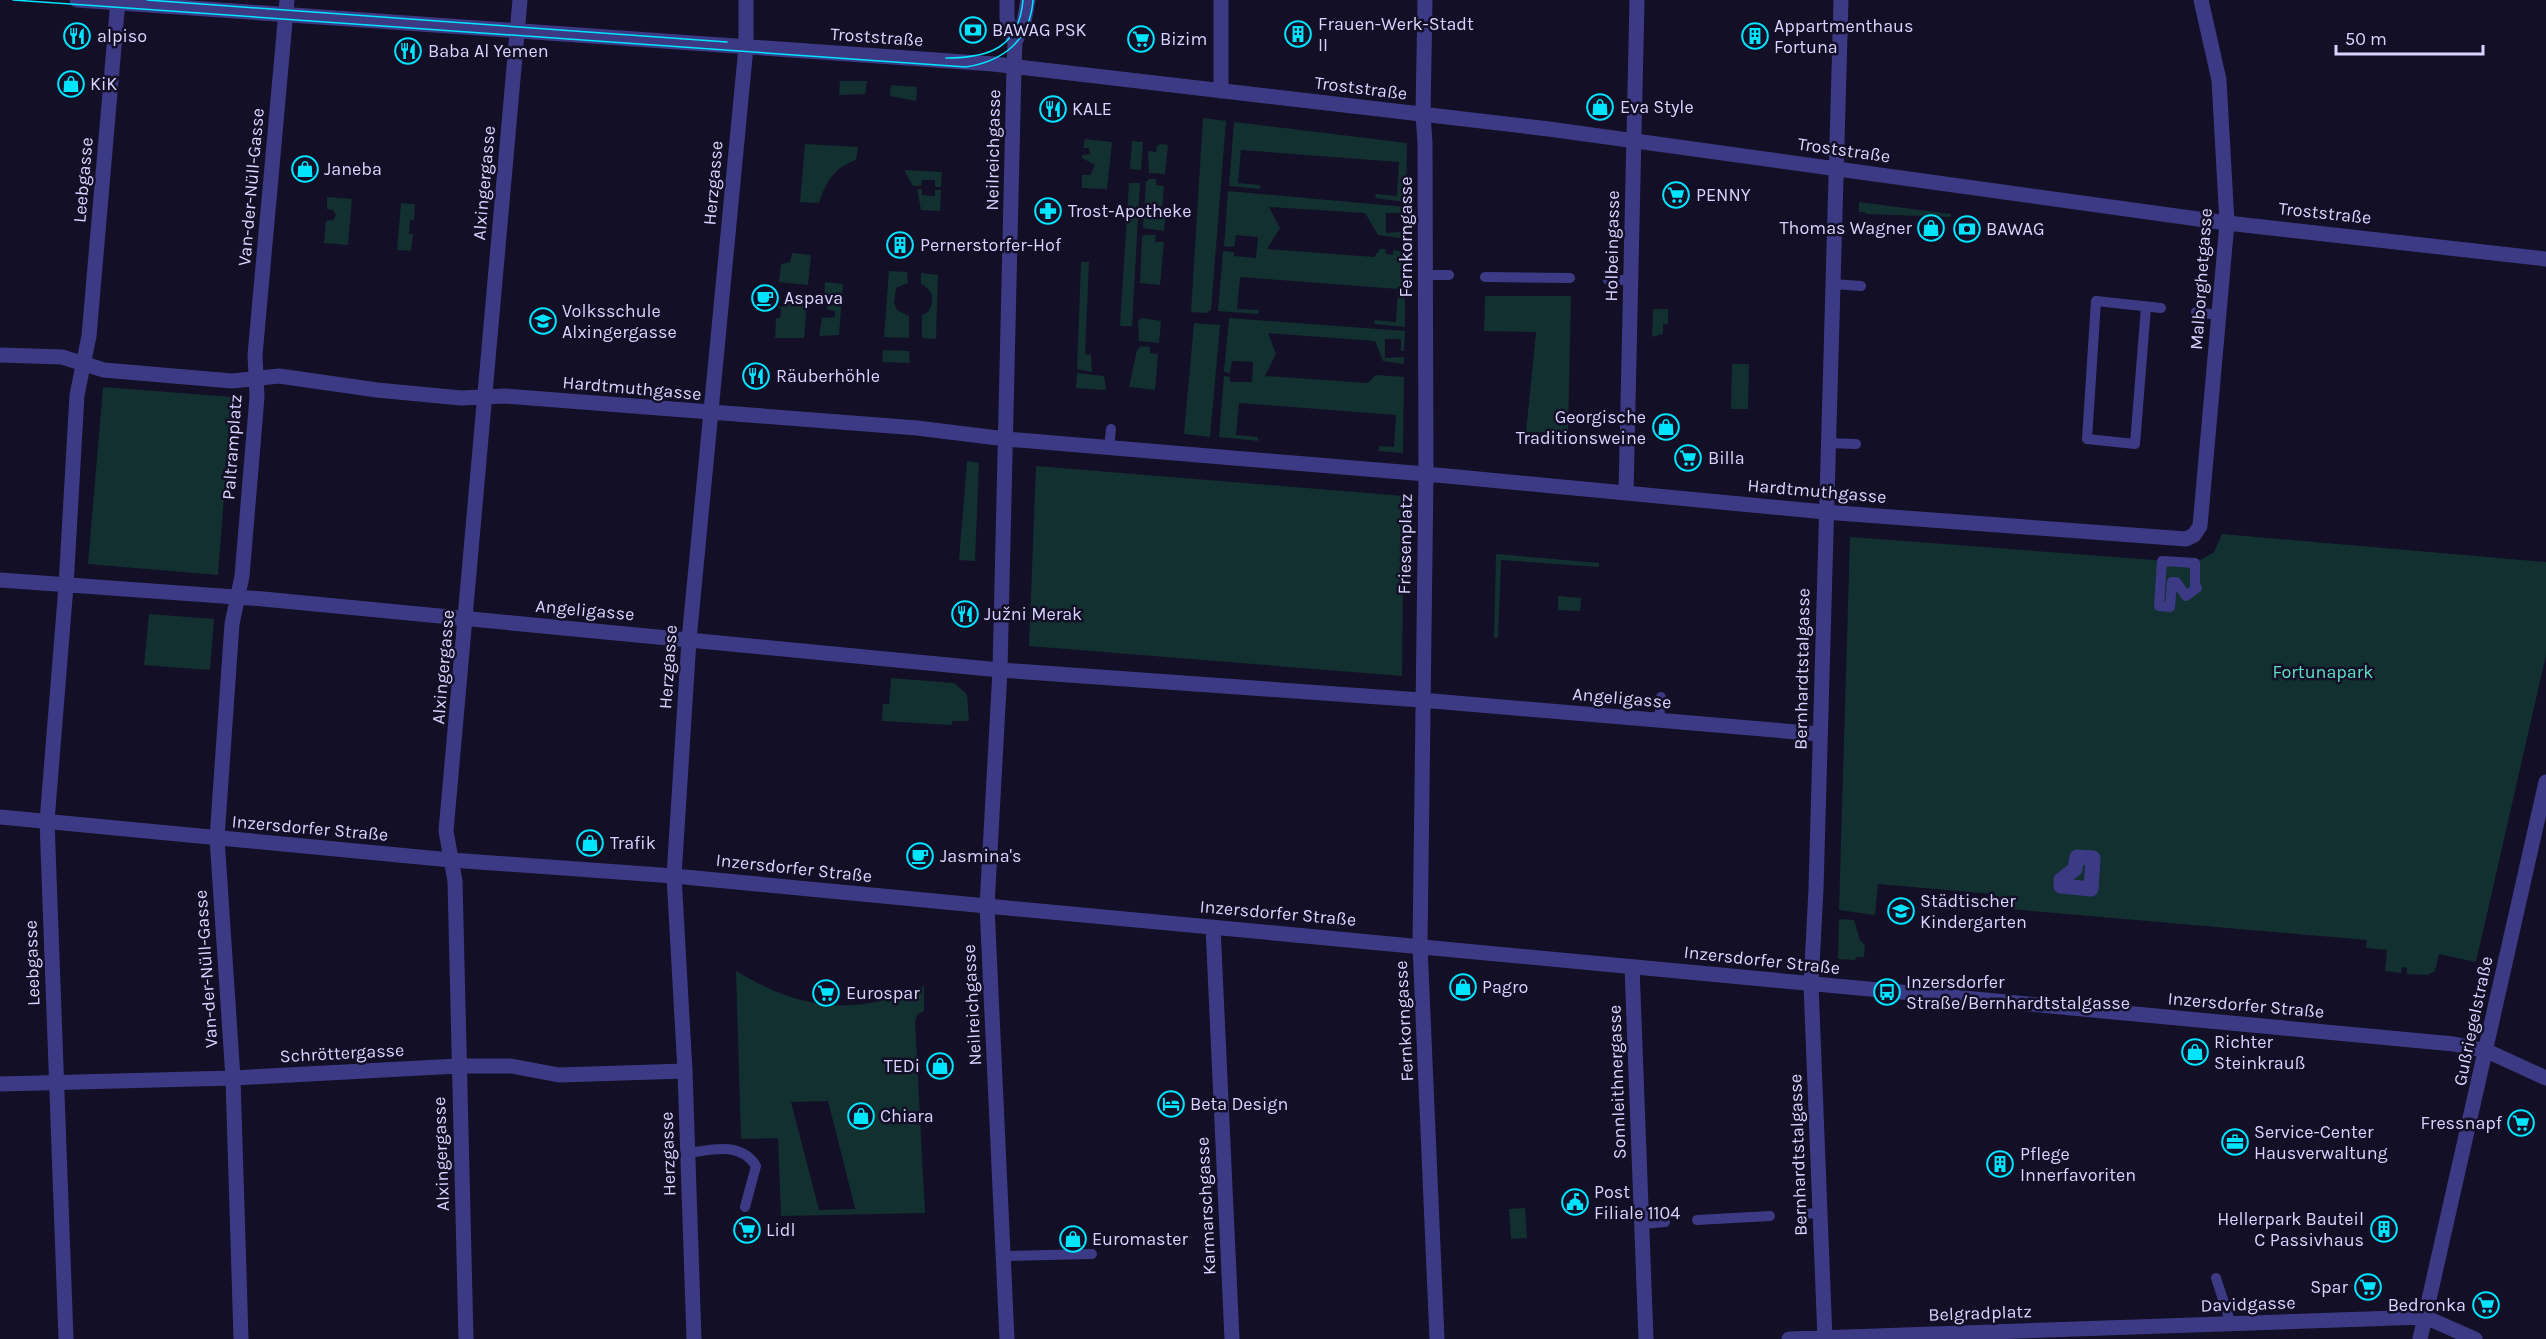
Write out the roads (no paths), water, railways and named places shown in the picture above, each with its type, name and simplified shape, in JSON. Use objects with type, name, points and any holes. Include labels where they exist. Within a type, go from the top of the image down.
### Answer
[{"type":"street","name":"Troststraße","points":[[77,0],[167,6],[286,7],[517,31],[993,64],[1633,140],[2227,223],[2546,259]]},
{"type":"street","name":"Troststraße","points":[[151,0],[167,6]]},
{"type":"street","name":"Alxingergasse","points":[[466,1339],[454,881],[446,831],[467,619],[484,397],[520,0]]},
{"type":"street","name":"Herzgasse","points":[[694,1339],[685,1071],[674,876],[689,640],[746,47],[746,0]]},
{"type":"street","name":"Neilreichgasse","points":[[1006,0],[1007,20],[1015,42]]},
{"type":"street","name":"Neilreichgasse","points":[[1006,439],[1015,42],[1024,22],[1028,0]]},
{"type":"street","points":[[1221,0],[1221,91]]},
{"type":"street","name":"Fernkorngasse","points":[[1425,0],[1423,114],[1426,474]]},
{"type":"street","name":"Holbeingasse","points":[[1626,493],[1637,0]]},
{"type":"street","name":"Bernhardtstalgasse","points":[[1825,1339],[1811,1214],[1811,985],[1841,0]]},
{"type":"street","name":"Malborghetgasse","points":[[2200,526],[2227,223],[2219,80],[2201,0]]},
{"type":"street","name":"Leebgasse","points":[[83,364],[89,336],[118,2]]},
{"type":"street","name":"Van-der-Nüll-Gasse","points":[[256,378],[255,356],[286,7]]},
{"type":"street","points":[[0,355],[62,357],[83,364],[77,395],[66,586]]},
{"type":"street","name":"Paltramplatz","points":[[83,364],[104,370],[232,381],[256,378],[242,576],[237,598]]},
{"type":"street","name":"Hardtmuthgasse","points":[[256,378],[279,376],[377,390],[461,398],[505,396],[710,414],[917,428],[1006,439]]},
{"type":"street","points":[[1006,439],[1000,669],[1421,700]]},
{"type":"street","name":"Friesenplatz","points":[[1006,439],[1426,474],[1421,700]]},
{"type":"street","name":"Hardtmuthgasse","points":[[1426,474],[1825,512],[2186,539],[2194,535],[2200,526]]},
{"type":"street","points":[[0,580],[237,598]]},
{"type":"street","name":"Leebgasse","points":[[66,586],[47,821],[66,1339]]},
{"type":"street","name":"Van-der-Nüll-Gasse","points":[[237,598],[232,624],[217,838],[232,1078],[241,1339]]},
{"type":"street","name":"Angeligasse","points":[[237,598],[1000,669]]},
{"type":"street","name":"Neilreichgasse","points":[[1000,669],[987,906],[1007,1339]]},
{"type":"street","name":"Fernkorngasse","points":[[1421,700],[1420,946],[1437,1339]]},
{"type":"street","name":"Angeligasse","points":[[1421,700],[1820,734]]},
{"type":"street","name":"Gußriegelstraße","points":[[2420,1339],[2487,1051],[2546,782]]},
{"type":"street","name":"Inzersdorfer Straße","points":[[0,817],[451,861],[674,876],[2443,1043],[2487,1051],[2546,1078]]},
{"type":"street","name":"Karmarschgasse","points":[[1213,927],[1232,1339]]},
{"type":"street","name":"Sonnleithnergasse","points":[[1632,967],[1646,1339]]},
{"type":"street","name":"Schröttergasse","points":[[0,1084],[232,1078],[458,1066],[511,1066],[559,1075],[685,1071]]},
{"type":"street","name":"Davidgasse","points":[[2126,1334],[2231,1324],[2426,1317],[2475,1339]]},
{"type":"street","name":"Belgradplatz","points":[[1825,1339],[2126,1334]]},
{"type":"street","points":[[1789,1339],[1825,1339]]},
{"type":"lane","points":[[1426,275],[1449,275]]},
{"type":"lane","points":[[1485,277],[1570,278]]},
{"type":"lane","points":[[1608,280],[1630,280]]},
{"type":"lane","points":[[1833,285],[1861,286]]},
{"type":"lane","points":[[2146,307],[2135,444],[2087,440],[2096,301],[2161,308]]},
{"type":"lane","points":[[2196,312],[2219,315]]},
{"type":"lane","points":[[1109,448],[1111,429]]},
{"type":"lane","points":[[1827,443],[1856,444]]},
{"type":"lane","points":[[2162,561],[2195,563],[2194,585],[2197,588],[2186,596],[2176,582],[2172,582],[2170,607],[2159,606],[2162,561]]},
{"type":"lane","points":[[1659,720],[1661,697]]},
{"type":"lane","points":[[688,1153],[723,1148],[741,1151],[751,1158],[756,1166],[745,1207]]},
{"type":"lane","points":[[1697,1220],[1770,1216]]},
{"type":"lane","points":[[1643,1224],[1665,1222]]},
{"type":"lane","points":[[1003,1256],[1092,1254]]},
{"type":"lane","points":[[2216,1278],[2231,1324]]},
{"type":"tram line","points":[[13,0],[966,67],[992,60],[1013,46],[1027,26],[1033,0]]},
{"type":"tram line","points":[[147,0],[727,42]]},
{"type":"tram line","points":[[946,58],[976,56],[999,47],[1015,29],[1023,0]]},
{"type":"place","name":"BAWAG PSK","points":[[973,30]]},
{"type":"place","name":"Frauen-Werk-Stadt II","points":[[1298,34]]},
{"type":"place","name":"alpiso","points":[[77,36]]},
{"type":"place","name":"Appartmenthaus Fortuna","points":[[1755,36]]},
{"type":"place","name":"Bizim","points":[[1141,39]]},
{"type":"place","name":"Baba Al Yemen","points":[[408,51]]},
{"type":"place","name":"KiK","points":[[71,84]]},
{"type":"place","name":"Eva Style","points":[[1600,107]]},
{"type":"place","name":"KALE","points":[[1053,109]]},
{"type":"place","name":"Janeba","points":[[305,169]]},
{"type":"place","name":"PENNY","points":[[1676,195]]},
{"type":"place","name":"Trost-Apotheke","points":[[1048,211]]},
{"type":"place","name":"Thomas Wagner","points":[[1931,228]]},
{"type":"place","name":"BAWAG","points":[[1967,229]]},
{"type":"place","name":"Pernerstorfer-Hof","points":[[900,245]]},
{"type":"place","name":"Aspava","points":[[765,298]]},
{"type":"place","name":"Volksschule Alxingergasse","points":[[543,321]]},
{"type":"place","name":"Räuberhöhle","points":[[756,376]]},
{"type":"place","name":"Georgische Traditionsweine","points":[[1666,427]]},
{"type":"place","name":"Billa","points":[[1688,458]]},
{"type":"place","name":"Južni Merak","points":[[965,614]]},
{"type":"place","name":"Trafik","points":[[590,843]]},
{"type":"place","name":"Jasmina's","points":[[920,856]]},
{"type":"place","name":"Städtischer Kindergarten","points":[[1901,911]]},
{"type":"place","name":"Pagro","points":[[1463,987]]},
{"type":"place","name":"Inzersdorfer Straße/Bernhardtstalgasse","points":[[1887,992]]},
{"type":"place","name":"Eurospar","points":[[826,993]]},
{"type":"place","name":"Richter Steinkrauß","points":[[2195,1052]]},
{"type":"place","name":"TEDi","points":[[940,1066]]},
{"type":"place","name":"Beta Design","points":[[1171,1104]]},
{"type":"place","name":"Chiara","points":[[861,1116]]},
{"type":"place","name":"Fressnapf","points":[[2521,1123]]},
{"type":"place","name":"Service-Center Hausverwaltung","points":[[2235,1142]]},
{"type":"place","name":"Pflege Innerfavoriten","points":[[2000,1164]]},
{"type":"place","name":"Post Filiale 1104","points":[[1575,1202]]},
{"type":"place","name":"Hellerpark Bauteil C Passivhaus","points":[[2384,1229]]},
{"type":"place","name":"Lidl","points":[[747,1230]]},
{"type":"place","name":"Euromaster","points":[[1073,1239]]},
{"type":"place","name":"Spar","points":[[2368,1287]]},
{"type":"place","name":"Bedronka","points":[[2486,1305]]},
{"type":"park label","name":"Fortunapark","points":[[2323,672]]}]
